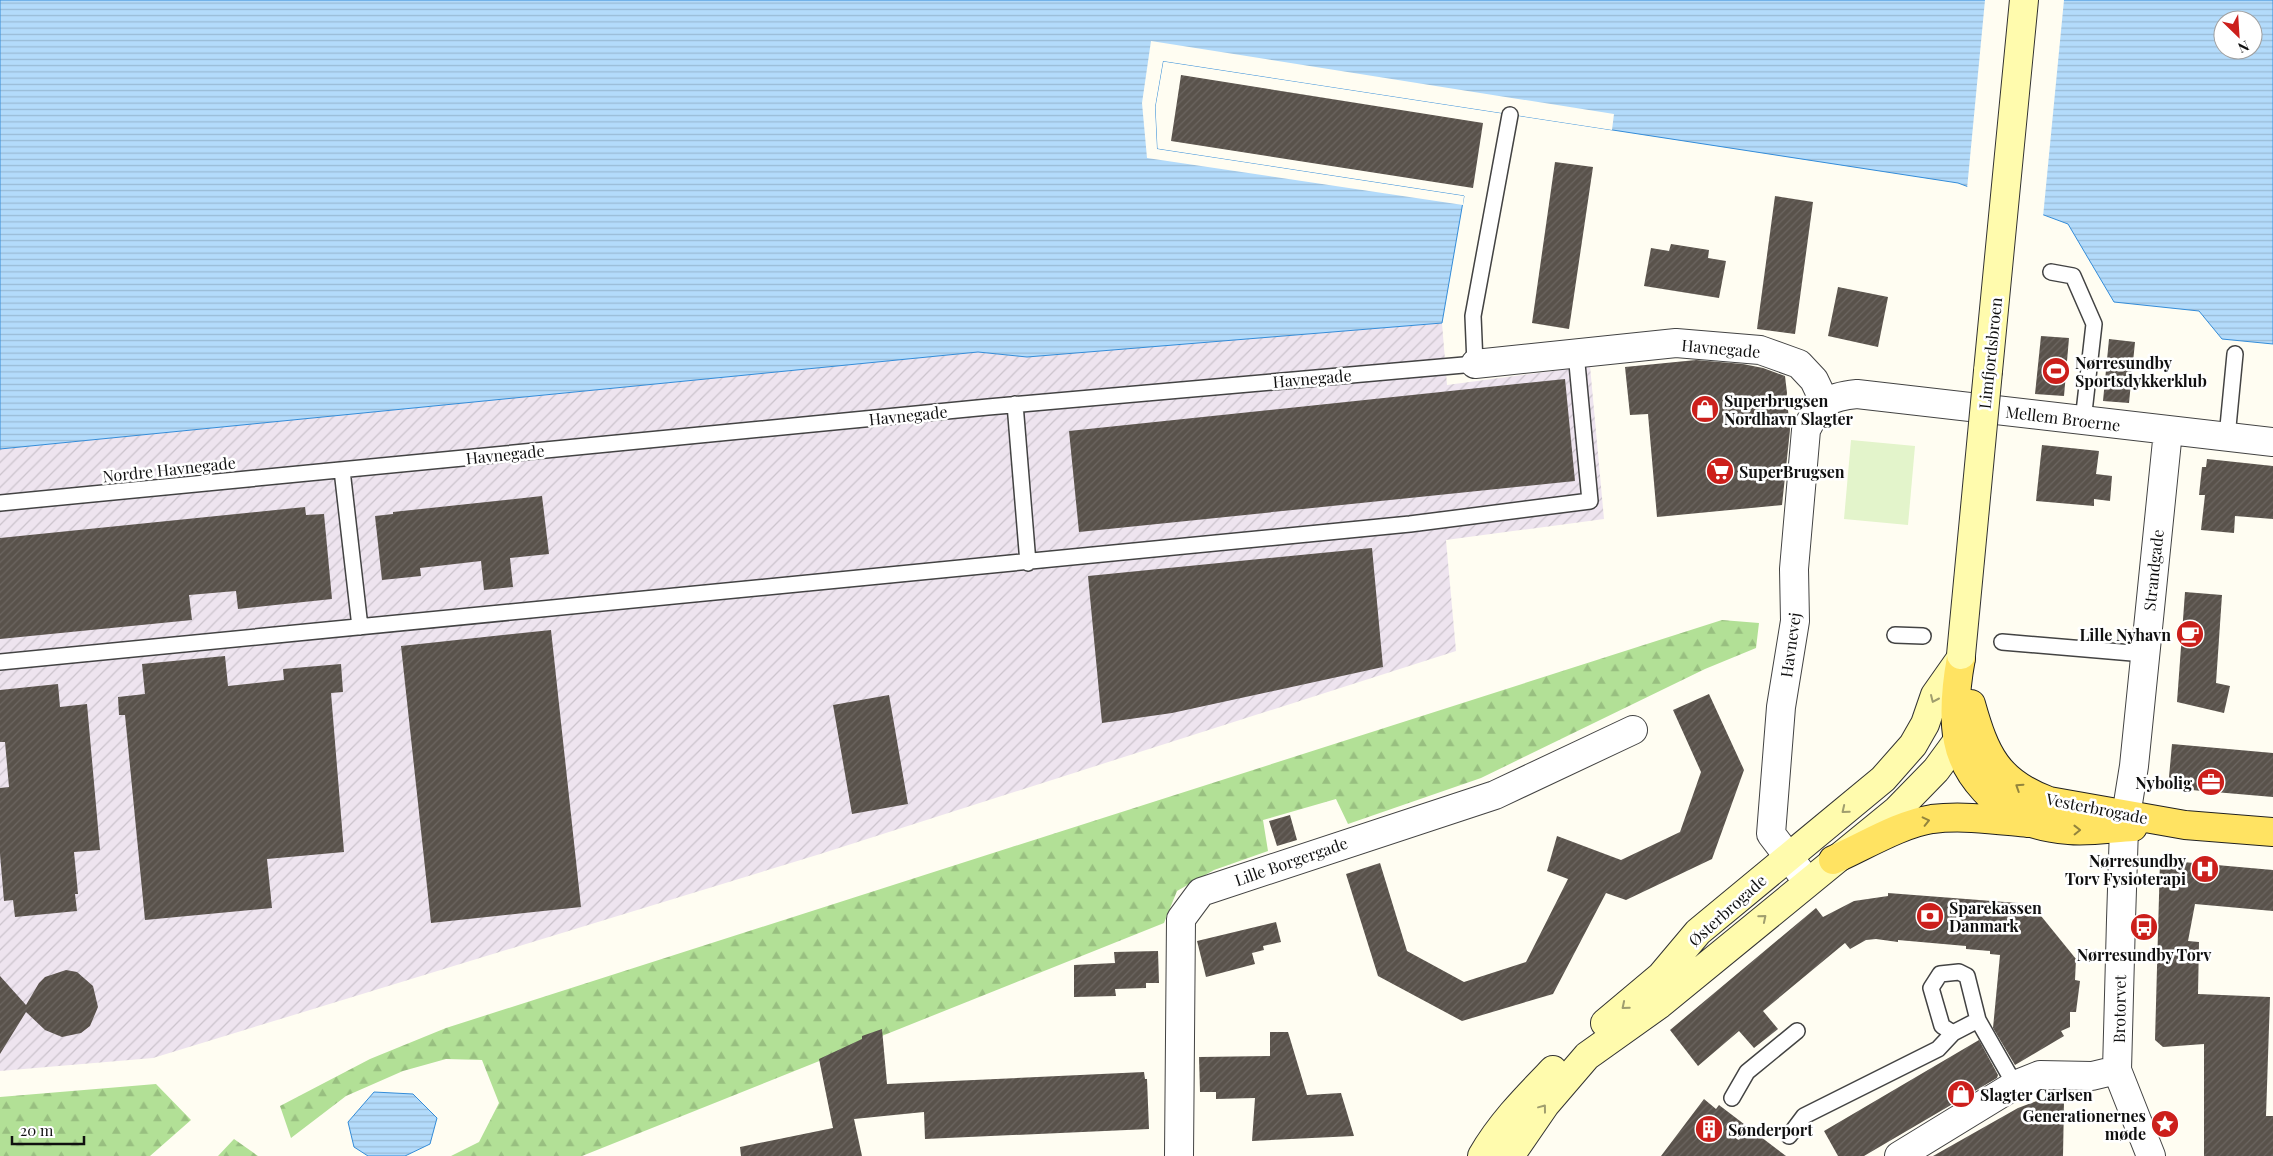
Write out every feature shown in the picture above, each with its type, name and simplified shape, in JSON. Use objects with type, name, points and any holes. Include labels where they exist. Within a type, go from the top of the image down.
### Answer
[{"type":"main road","name":"Limfjordsbroen","points":[[1971,704],[1969,680],[1961,656],[2024,0]]},
{"type":"main road","name":"Vesterbrogade","points":[[1961,656],[1955,695],[1958,740],[1967,766],[1979,785],[2010,812],[2032,823],[2071,830],[2125,821]]},
{"type":"main road","name":"Østerbrogade","points":[[1482,1156],[1494,1135],[1509,1115],[1589,1036],[1661,976],[1698,932],[1883,779],[1913,744],[1925,724],[1935,695],[1961,656]]},
{"type":"main road","name":"Vesterbrogade","points":[[1971,704],[1981,738],[1991,761],[2012,782],[2031,794],[2049,801],[2125,821],[2273,832]]},
{"type":"main road","name":"Østerbrogade","points":[[1510,1156],[1545,1105],[1587,1056],[1660,1004],[1807,881],[1873,830],[1921,788],[1958,740],[1971,704]]},
{"type":"main road","points":[[1833,860],[1908,826],[1932,819],[1964,818],[2032,823]]},
{"type":"street","name":"Havnegade","points":[[1475,364],[1676,343],[1760,350],[1799,364],[1814,380],[1824,402]]},
{"type":"street","name":"Mellem Broerne","points":[[1824,402],[1839,396],[1857,394],[2273,442]]},
{"type":"street","name":"Havnevej","points":[[1807,881],[1771,834],[1775,762],[1781,707],[1795,622],[1794,569],[1806,430],[1813,415],[1824,402]]},
{"type":"street","name":"Strandgade","points":[[2125,821],[2134,766],[2168,430]]},
{"type":"street","name":"Lille Borgergade","points":[[1179,1156],[1181,920],[1201,892],[1494,795],[1633,730]]},
{"type":"street","name":"Brotorvet","points":[[2117,1070],[2125,821]]},
{"type":"street","points":[[1905,1154],[2015,1085],[2040,1075],[2092,1076],[2117,1070],[2152,1156]]},
{"type":"lane","points":[[1475,364],[1473,316],[1510,115]]},
{"type":"lane","points":[[2051,272],[2073,276],[2094,324],[2083,421]]},
{"type":"lane","points":[[0,662],[1028,563],[1410,524],[1590,501],[1576,353]]},
{"type":"lane","points":[[2227,437],[2235,354]]},
{"type":"lane","name":"Havnegade","points":[[342,470],[1014,404],[1475,364]]},
{"type":"lane","points":[[1014,404],[1028,563]]},
{"type":"lane","points":[[342,470],[360,627]]},
{"type":"lane","name":"Nordre Havnegade","points":[[0,503],[342,470]]},
{"type":"lane","points":[[1895,635],[1923,636]]},
{"type":"lane","points":[[2002,642],[2144,654]]},
{"type":"lane","points":[[1953,1033],[1942,1026],[1931,988],[1940,974],[1959,972],[1967,976],[1978,1020],[2015,1085]]},
{"type":"lane","points":[[1789,1136],[1804,1116],[1938,1049],[1953,1033],[1978,1020]]},
{"type":"lane","points":[[1732,1098],[1747,1072],[1797,1031]]},
{"type":"shaded area","points":[[1442,323],[1447,385],[1590,366],[1604,519],[1446,540],[1456,651],[817,855],[153,1058],[0,1071],[0,449],[978,352],[1027,357]]},
{"type":"green space","points":[[1851,440],[1915,446],[1908,525],[1844,519]]},
{"type":"green space","points":[[1722,620],[1759,623],[1756,648],[1705,669],[1481,778],[1348,824],[1336,799],[1263,820],[1268,851],[1214,870],[1177,891],[1164,923],[582,1156],[451,1156],[479,1142],[499,1103],[482,1060],[446,1059],[403,1071],[346,1096],[291,1138],[280,1106],[370,1059],[446,1028]]},
{"type":"green space","points":[[156,1084],[191,1120],[150,1156],[0,1156],[0,1097]]},
{"type":"green space","points":[[234,1139],[258,1156],[218,1156]]},
{"type":"water","points":[[0,0],[2273,0],[2273,344],[2222,339],[2199,311],[2114,302],[2068,224],[1958,183],[1163,61],[1155,107],[1157,149],[1464,196],[1442,323],[1027,357],[978,352],[0,449]]},
{"type":"water","points":[[374,1092],[413,1094],[437,1118],[430,1144],[405,1156],[368,1156],[354,1147],[348,1122]]},
{"type":"pier","points":[[1985,0],[2064,0],[2043,217],[1967,189]]},
{"type":"pier","points":[[1151,41],[1614,114],[1612,130],[1163,61],[1155,107],[1157,149],[1464,196],[1463,205],[1147,158],[1142,103]]},
{"type":"building","points":[[1181,75],[1483,123],[1473,188],[1171,141]]},
{"type":"building","points":[[1555,162],[1593,167],[1569,329],[1532,323]]},
{"type":"building","points":[[1775,196],[1813,202],[1795,334],[1757,329]]},
{"type":"building","points":[[1671,244],[1709,250],[1708,258],[1726,261],[1719,298],[1644,286],[1651,248],[1669,251]]},
{"type":"building","points":[[1838,287],[1888,297],[1878,347],[1828,336]]},
{"type":"building","points":[[2041,336],[2069,338],[2064,396],[2035,394]]},
{"type":"building","points":[[2109,339],[2135,342],[2129,403],[2103,401]]},
{"type":"building","name":"SuperBrugsen","points":[[1696,360],[1743,364],[1763,368],[1785,376],[1787,393],[1785,409],[1788,410],[1790,430],[1782,505],[1657,517],[1648,414],[1630,415],[1625,367]]},
{"type":"building","points":[[1565,379],[1575,481],[1079,532],[1069,431]]},
{"type":"building","points":[[2042,445],[2099,451],[2096,474],[2112,476],[2110,501],[2094,499],[2094,506],[2036,501]]},
{"type":"building","points":[[2207,459],[2273,466],[2273,519],[2235,516],[2234,533],[2201,530],[2205,495],[2199,495],[2202,467],[2206,467]]},
{"type":"building","points":[[542,496],[549,554],[510,558],[513,587],[484,590],[481,561],[420,568],[421,576],[382,580],[375,516],[393,514],[393,512]]},
{"type":"building","points":[[305,507],[306,515],[324,514],[332,599],[238,609],[236,591],[189,595],[192,620],[0,639],[0,538]]},
{"type":"building","points":[[1372,548],[1383,667],[1172,713],[1102,723],[1088,576]]},
{"type":"building","points":[[2185,592],[2222,595],[2216,683],[2230,686],[2224,713],[2177,702]]},
{"type":"building","points":[[551,630],[581,907],[431,923],[401,646]]},
{"type":"building","points":[[225,656],[228,686],[284,680],[283,669],[341,664],[343,692],[331,693],[344,852],[267,859],[272,908],[145,920],[125,715],[119,715],[118,697],[145,694],[142,664]]},
{"type":"building","points":[[58,684],[60,707],[87,704],[100,850],[74,852],[78,894],[75,894],[77,911],[15,917],[13,900],[4,901],[0,854],[0,788],[9,787],[5,742],[0,742],[0,690]]},
{"type":"building","points":[[1709,694],[1744,770],[1712,859],[1626,900],[1606,893],[1553,994],[1462,1021],[1378,976],[1346,874],[1380,863],[1407,951],[1464,982],[1526,962],[1568,879],[1547,871],[1557,836],[1621,860],[1680,832],[1701,772],[1673,710]]},
{"type":"building","points":[[889,695],[908,804],[852,814],[833,705]]},
{"type":"building","points":[[2172,744],[2273,753],[2273,797],[2168,788]]},
{"type":"building","points":[[1290,815],[1297,840],[1277,846],[1269,821]]},
{"type":"building","points":[[2160,860],[2273,870],[2273,911],[2195,904],[2188,941],[2199,942],[2198,994],[2270,997],[2266,1116],[2273,1116],[2273,1156],[2204,1156],[2204,1044],[2163,1047],[2155,1040]]},
{"type":"building","points":[[1888,893],[2018,903],[2018,909],[2037,911],[2076,959],[2075,980],[2080,981],[2076,1012],[2070,1012],[2070,1027],[2061,1031],[2064,1036],[2015,1065],[1993,1028],[2000,955],[1990,954],[1990,951],[1966,949],[1966,946],[1876,939],[1866,940],[1850,949],[1845,943],[1763,1011],[1778,1029],[1754,1048],[1739,1031],[1698,1066],[1670,1030],[1816,908],[1823,917],[1854,901],[1888,896]]},
{"type":"building","points":[[1276,922],[1281,942],[1263,946],[1264,950],[1252,953],[1255,964],[1206,977],[1197,941]]},
{"type":"building","points":[[1158,951],[1159,983],[1146,983],[1146,988],[1115,989],[1116,996],[1074,997],[1074,965],[1115,963],[1114,952]]},
{"type":"building","points":[[66,970],[77,972],[93,986],[98,1007],[90,1026],[81,1033],[62,1037],[45,1030],[26,1012],[0,1054],[0,976],[26,1005],[39,983],[45,977]]},
{"type":"building","points":[[882,1029],[887,1084],[1144,1072],[1145,1079],[1147,1079],[1149,1129],[925,1139],[924,1112],[854,1119],[862,1156],[741,1156],[740,1147],[833,1128],[819,1059],[862,1039],[862,1036]]},
{"type":"building","points":[[1270,1032],[1288,1032],[1307,1095],[1341,1093],[1354,1136],[1252,1141],[1255,1098],[1216,1099],[1216,1092],[1200,1092],[1199,1057],[1270,1056]]},
{"type":"building","points":[[1979,1040],[1998,1075],[1997,1078],[1864,1156],[1838,1156],[1824,1131]]},
{"type":"building","points":[[2053,1095],[2064,1101],[2063,1156],[1933,1156],[2018,1108]]},
{"type":"building","name":"Sønderport","points":[[1704,1099],[1716,1109],[1719,1105],[1786,1156],[1661,1156]]},
{"type":"place","name":"Nørresundby Sportsdykkerklub","points":[[2056,371]]},
{"type":"place","name":"Superbrugsen Nordhavn Slagter","points":[[1705,409]]},
{"type":"place","name":"SuperBrugsen","points":[[1720,471]]},
{"type":"place","name":"Lille Nyhavn","points":[[2190,634]]},
{"type":"place","name":"Nybolig","points":[[2211,782]]},
{"type":"place","name":"Nørresundby Torv Fysioterapi","points":[[2205,869]]},
{"type":"place","name":"Sparekassen Danmark","points":[[1930,916]]},
{"type":"place","name":"Nørresundby Torv","points":[[2144,927]]},
{"type":"place","name":"Slagter Carlsen","points":[[1961,1094]]},
{"type":"place","name":"Generationernes møde","points":[[2165,1124]]},
{"type":"place","name":"Sønderport","points":[[1709,1129]]}]
